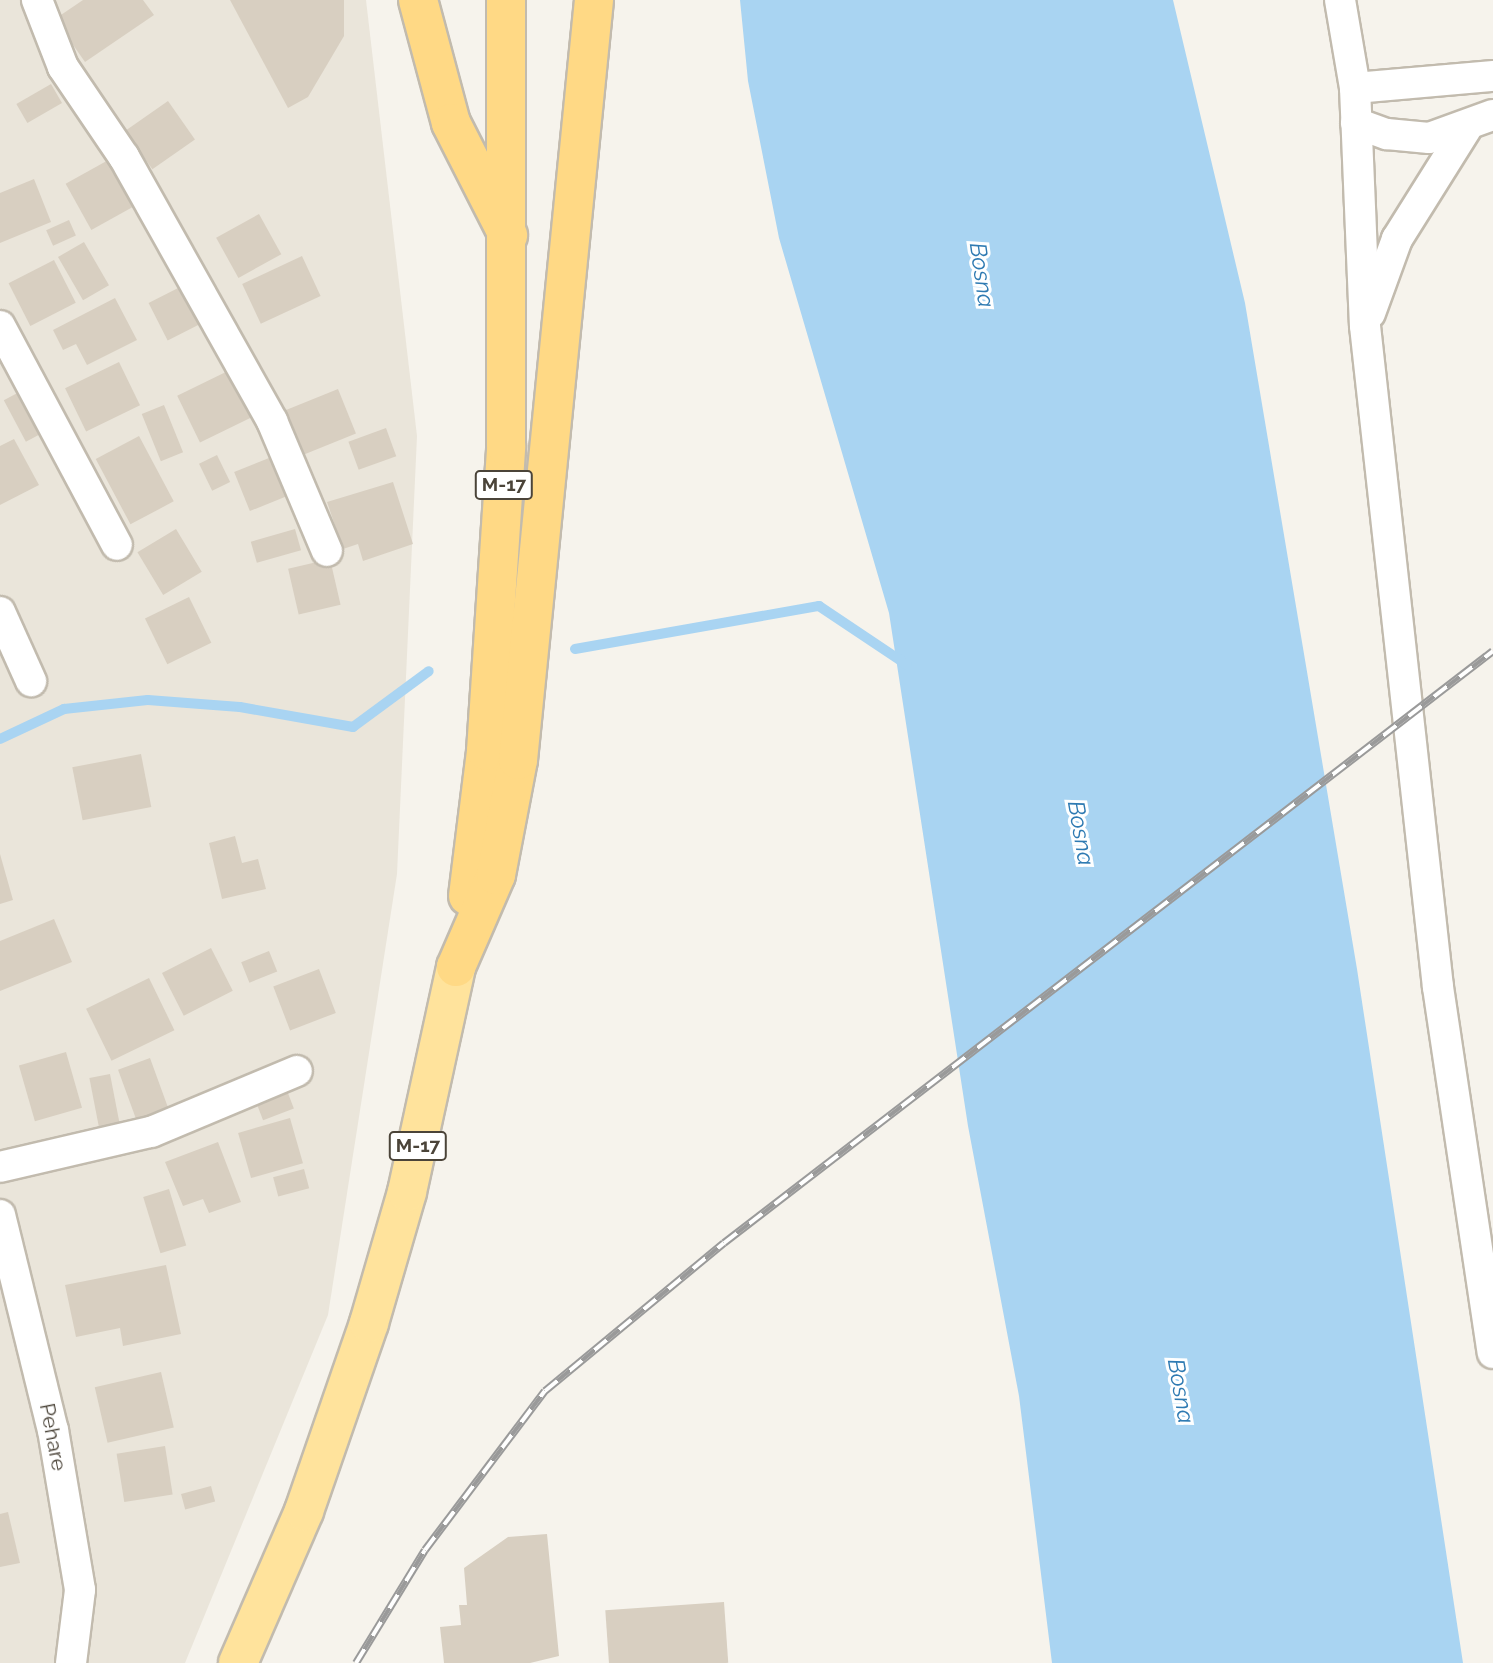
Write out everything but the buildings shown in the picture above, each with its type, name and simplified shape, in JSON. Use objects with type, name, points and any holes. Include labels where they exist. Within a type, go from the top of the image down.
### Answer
[{"type":"highway","points":[[418,0],[452,123],[510,237]]},
{"type":"highway","name":"M-17","points":[[456,967],[474,860],[498,604],[510,237],[506,0]]},
{"type":"highway","points":[[456,967],[496,875],[518,760],[594,0]]},
{"type":"main road","name":"M-17","points":[[238,1663],[304,1511],[369,1323],[407,1192],[456,967]]},
{"type":"street","points":[[37,0],[63,67],[124,157],[272,421],[327,551]]},
{"type":"street","points":[[1340,0],[1355,88],[1365,326],[1438,988],[1493,1353]]},
{"type":"street","points":[[1355,88],[1493,76]]},
{"type":"street","points":[[1356,123],[1387,134],[1429,138],[1466,129],[1493,115]]},
{"type":"street","points":[[1365,326],[1397,239],[1466,129]]},
{"type":"street","points":[[0,326],[117,545]]},
{"type":"street","points":[[0,612],[31,681]]},
{"type":"street","points":[[0,1167],[151,1132],[297,1071]]},
{"type":"street","name":"Pehare","points":[[0,1215],[53,1430],[80,1590],[71,1663]]},
{"type":"shaded area","points":[[0,0],[366,0],[417,436],[397,874],[328,1315],[185,1663],[0,1663]]},
{"type":"water","name":"Bosna","points":[[740,0],[1173,0],[1245,303],[1357,969],[1463,1663],[1052,1663],[1019,1396],[968,1126],[889,613],[779,238],[748,81]]},
{"type":"waterway","points":[[575,649],[819,606],[907,665]]},
{"type":"waterway","points":[[0,739],[64,709],[148,700],[240,707],[353,727],[429,671]]},
{"type":"railway","points":[[356,1663],[425,1550],[545,1391],[724,1243],[1493,651]]}]
